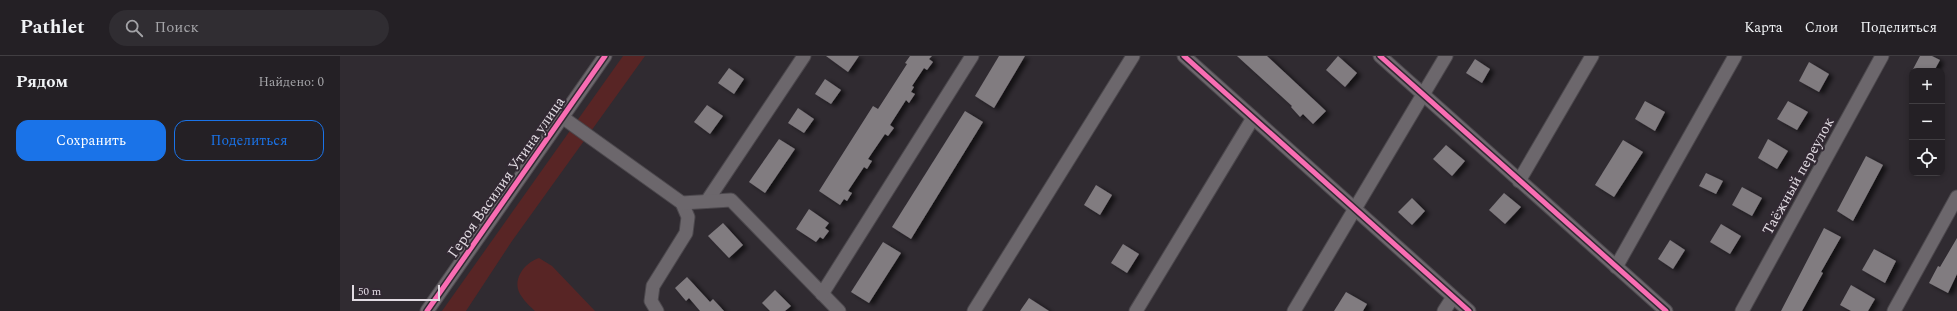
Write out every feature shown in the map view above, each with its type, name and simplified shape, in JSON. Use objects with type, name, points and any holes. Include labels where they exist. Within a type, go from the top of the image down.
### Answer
[{"type":"street","name":"Героя Василия Утина улица","points":[[427,311],[605,56]]},
{"type":"street","points":[[707,201],[804,56]]},
{"type":"street","points":[[822,294],[972,56]]},
{"type":"street","points":[[974,311],[1133,56]]},
{"type":"street","points":[[1184,56],[1469,311]]},
{"type":"street","points":[[1380,56],[1666,311]]},
{"type":"street","points":[[1294,311],[1446,56]]},
{"type":"street","points":[[1519,181],[1592,56]]},
{"type":"street","points":[[1616,267],[1734,56]]},
{"type":"street","name":"Таёжный переулок","points":[[1742,311],[1882,56]]},
{"type":"street","points":[[562,117],[682,203],[688,217],[686,232],[653,286],[651,301],[657,311]]},
{"type":"street","points":[[1136,311],[1253,118]]},
{"type":"street","points":[[1894,311],[1957,197]]},
{"type":"street","points":[[682,203],[731,200],[839,311]]},
{"type":"street","points":[[1444,311],[1453,296]]},
{"type":"shaded area","points":[[623,56],[645,56],[512,241],[466,311],[442,311]]},
{"type":"shaded area","points":[[539,258],[552,266],[595,311],[535,311],[526,303],[517,285],[518,279],[520,273],[528,264]]},
{"type":"building","points":[[826,56],[859,56],[848,72]]},
{"type":"building","points":[[910,56],[932,56],[929,59],[933,62],[927,70],[924,68],[912,86],[914,87],[911,92],[915,94],[909,103],[906,100],[890,125],[894,128],[888,136],[885,134],[868,159],[872,161],[867,169],[864,167],[848,191],[852,193],[847,201],[844,199],[840,205],[819,191],[873,106],[878,109],[907,64],[905,63]]},
{"type":"building","points":[[999,56],[1025,56],[994,108],[975,96]]},
{"type":"building","points":[[1237,56],[1267,56],[1326,111],[1313,124],[1303,114],[1300,117],[1291,107],[1292,106]]},
{"type":"building","points":[[1338,56],[1357,73],[1345,87],[1326,70]]},
{"type":"building","points":[[1920,56],[1932,56],[1940,60],[1936,68],[1914,68]]},
{"type":"building","points":[[1475,59],[1490,69],[1482,83],[1466,73]]},
{"type":"building","points":[[1809,62],[1829,74],[1819,92],[1799,81]]},
{"type":"building","points":[[729,68],[744,79],[734,94],[718,83]]},
{"type":"building","points":[[825,79],[841,90],[831,104],[815,94]]},
{"type":"building","points":[[1645,101],[1665,112],[1655,131],[1635,119]]},
{"type":"building","points":[[1788,101],[1808,112],[1797,130],[1777,119]]},
{"type":"building","points":[[707,105],[723,116],[710,134],[694,122]]},
{"type":"building","points":[[798,108],[814,119],[804,133],[788,123]]},
{"type":"building","points":[[965,111],[983,122],[911,239],[892,227]]},
{"type":"building","points":[[779,139],[795,149],[765,193],[749,182]]},
{"type":"building","points":[[1768,139],[1788,151],[1777,169],[1758,158]]},
{"type":"building","points":[[1623,140],[1643,152],[1614,197],[1595,185]]},
{"type":"building","points":[[1446,145],[1465,161],[1452,176],[1433,159]]},
{"type":"building","points":[[1866,156],[1883,165],[1853,221],[1837,211]]},
{"type":"building","points":[[1706,173],[1723,181],[1716,194],[1699,186]]},
{"type":"building","points":[[1096,185],[1112,195],[1100,215],[1084,205]]},
{"type":"building","points":[[1742,187],[1762,198],[1752,216],[1732,205]]},
{"type":"building","points":[[1504,193],[1521,207],[1505,224],[1489,210]]},
{"type":"building","points":[[1412,198],[1425,211],[1412,225],[1398,212]]},
{"type":"building","points":[[809,209],[829,223],[825,228],[829,231],[823,239],[820,237],[816,242],[796,229]]},
{"type":"building","points":[[723,223],[743,245],[729,258],[708,236]]},
{"type":"building","points":[[1721,224],[1741,236],[1730,254],[1710,242]]},
{"type":"building","points":[[1824,228],[1841,237],[1821,272],[1823,273],[1802,311],[1781,311]]},
{"type":"building","points":[[1957,238],[1957,274],[1948,293],[1929,283],[1938,266],[1940,267]]},
{"type":"building","points":[[1670,240],[1685,250],[1673,269],[1658,259]]},
{"type":"building","points":[[883,242],[901,253],[869,303],[851,292]]},
{"type":"building","points":[[1123,244],[1139,254],[1127,273],[1111,263]]},
{"type":"building","points":[[1874,249],[1896,261],[1885,283],[1862,270]]},
{"type":"building","points":[[687,277],[710,302],[713,299],[724,311],[700,311],[689,298],[686,301],[675,288]]},
{"type":"building","points":[[1851,285],[1875,299],[1868,311],[1851,311],[1840,305]]},
{"type":"building","points":[[775,290],[791,306],[785,311],[770,311],[762,303]]},
{"type":"building","points":[[1346,292],[1367,304],[1363,311],[1334,311]]},
{"type":"building","points":[[1029,298],[1049,311],[1020,311]]},
{"type":"cycle path","points":[[427,311],[605,56]]},
{"type":"cycle path","points":[[1184,56],[1469,311]]},
{"type":"cycle path","points":[[1380,56],[1666,311]]}]
